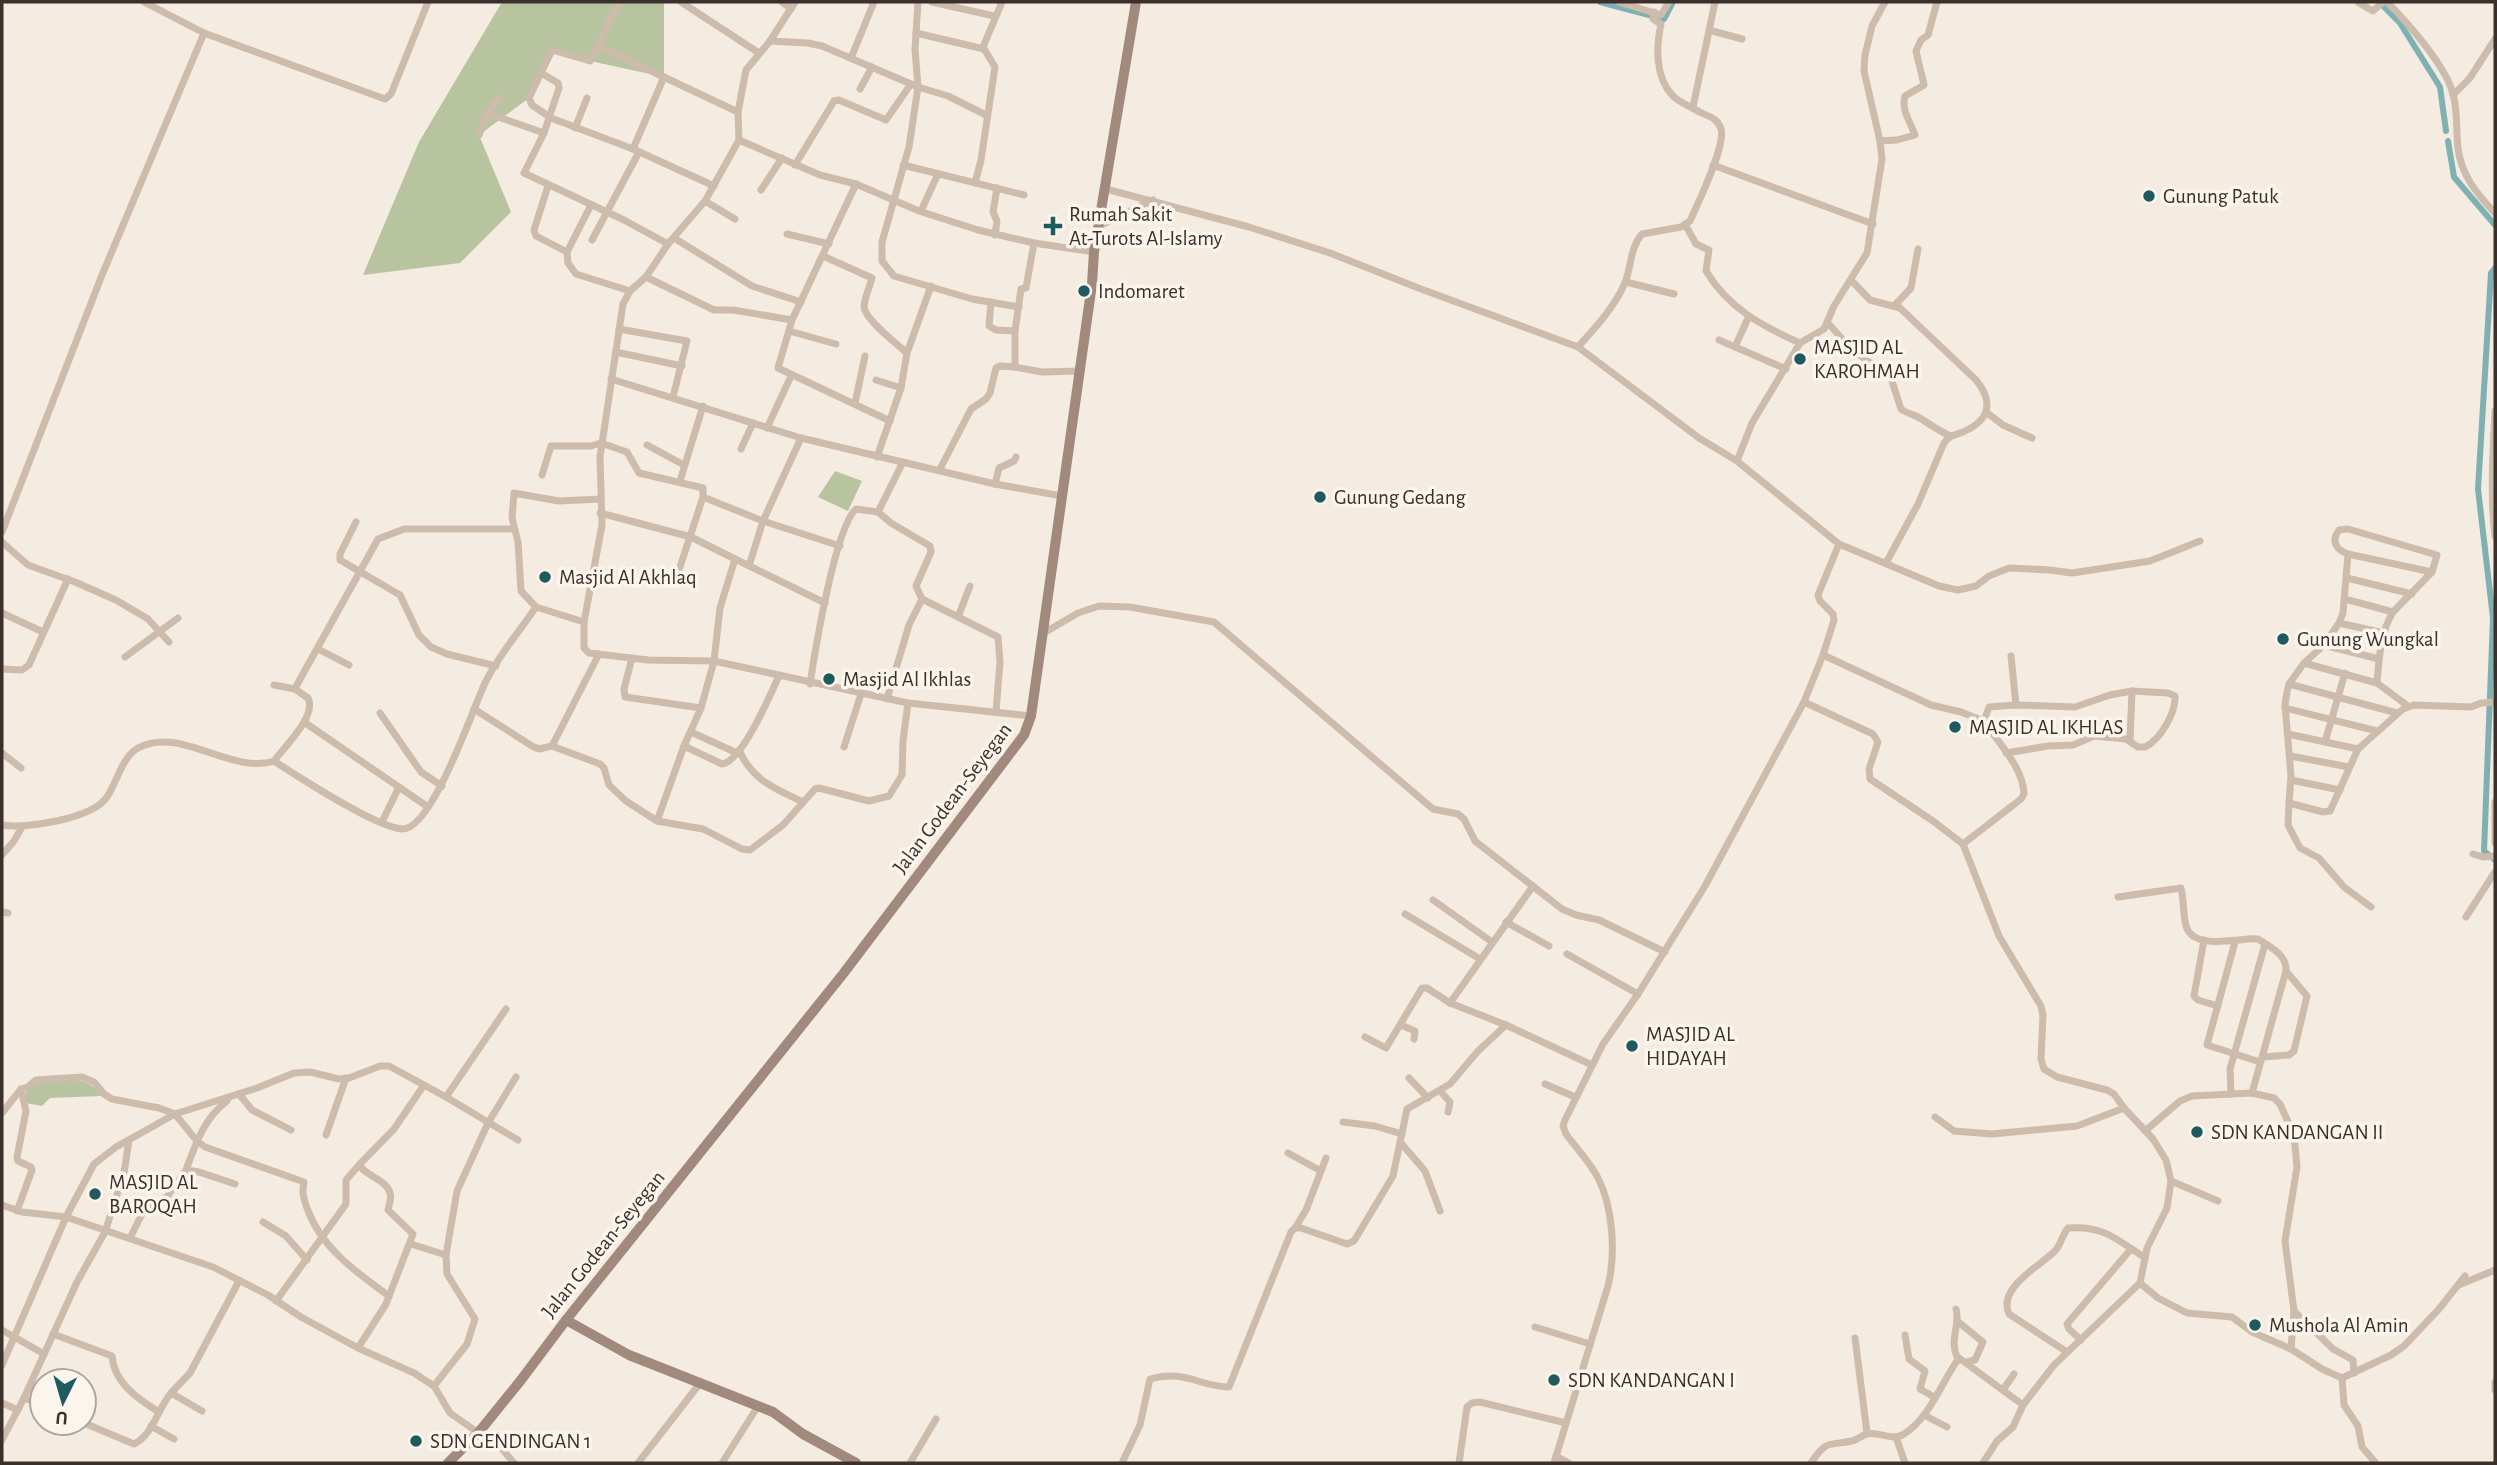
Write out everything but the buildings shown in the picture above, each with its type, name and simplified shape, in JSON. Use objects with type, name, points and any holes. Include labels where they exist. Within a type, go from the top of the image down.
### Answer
[{"type":"main road","name":"Jalan Godean-Seyegan","points":[[448,1463],[479,1432],[844,974],[1020,742],[1031,716],[1092,284],[1094,252],[1136,2]]},
{"type":"main road","points":[[566,1320],[629,1355],[773,1412],[838,1459],[856,1463]]},
{"type":"street","points":[[144,2],[204,33],[386,99],[391,94],[428,2]]},
{"type":"street","points":[[619,2],[590,61],[553,50],[529,101],[551,118],[636,151],[713,186]]},
{"type":"street","points":[[681,2],[759,53]]},
{"type":"street","points":[[782,2],[793,5],[746,70],[738,112],[739,140],[705,201],[623,304],[601,443],[602,525],[584,622],[585,650],[632,658],[714,661],[908,704],[1031,716]]},
{"type":"street","points":[[850,58],[874,2]]},
{"type":"street","points":[[918,2],[915,85],[909,147],[882,242],[884,265],[894,276],[960,296],[1019,307]]},
{"type":"street","points":[[932,2],[994,16]]},
{"type":"street","points":[[984,49],[994,16],[1002,2]]},
{"type":"street","points":[[1619,2],[1653,15],[1661,15],[1669,2]]},
{"type":"street","points":[[1693,107],[1715,2]]},
{"type":"street","points":[[1880,141],[1915,135],[1903,102],[1905,96],[1924,85],[1916,51],[1921,40],[1928,35],[1937,2]]},
{"type":"street","points":[[2359,4],[2373,11],[2383,3],[2424,46],[2444,75],[2453,95],[2460,161],[2470,184],[2495,213]]},
{"type":"street","points":[[1737,461],[1752,423],[1800,343],[1818,334],[1828,323],[1834,306],[1867,253],[1882,159],[1864,71],[1865,55],[1872,26],[1884,4]]},
{"type":"street","points":[[1653,15],[1660,22],[1658,65],[1670,91],[1675,98],[1709,115],[1721,128],[1719,149],[1686,226]]},
{"type":"street","points":[[1709,30],[1742,39]]},
{"type":"street","points":[[2,533],[102,275],[204,33]]},
{"type":"street","points":[[916,33],[984,49],[995,67],[975,183]]},
{"type":"street","points":[[2453,95],[2470,78],[2495,39]]},
{"type":"street","points":[[769,41],[808,43],[948,96],[986,115]]},
{"type":"street","points":[[598,46],[738,112]]},
{"type":"street","points":[[860,89],[872,67]]},
{"type":"street","points":[[541,73],[559,85],[551,118],[524,173],[671,241],[752,286],[801,302]]},
{"type":"street","points":[[593,240],[636,151],[664,77]]},
{"type":"street","points":[[795,164],[834,101],[839,100],[886,120],[915,85]]},
{"type":"street","points":[[479,135],[487,113],[500,98]]},
{"type":"street","points":[[575,128],[587,98]]},
{"type":"street","points":[[487,113],[544,133]]},
{"type":"street","points":[[739,140],[820,176],[856,184],[921,211],[995,235],[1094,252]]},
{"type":"street","points":[[761,190],[782,158]]},
{"type":"street","points":[[903,165],[1024,195]]},
{"type":"street","points":[[1713,165],[1872,224]]},
{"type":"street","points":[[921,211],[938,174]]},
{"type":"street","points":[[856,184],[792,320],[778,368],[890,421]]},
{"type":"street","points":[[548,186],[534,233],[567,252]]},
{"type":"street","points":[[995,235],[997,220],[993,212],[997,188]]},
{"type":"street","points":[[1106,189],[1153,200],[1330,253],[1578,347],[1699,438],[1737,461],[1839,544],[1939,586],[1958,590],[1976,586],[1989,576],[2009,568],[2072,573],[2150,561],[2200,541]]},
{"type":"street","points":[[1099,226],[1153,200]]},
{"type":"street","points":[[705,201],[736,219]]},
{"type":"street","points":[[591,205],[567,252],[568,263],[576,274],[631,291]]},
{"type":"street","points":[[1578,347],[1617,300],[1626,282],[1634,247],[1642,233],[1686,226]]},
{"type":"street","points":[[1686,226],[1696,243],[1709,250],[1706,271],[1728,300],[1761,325],[1800,343]]},
{"type":"street","points":[[787,234],[829,244]]},
{"type":"street","points":[[1015,367],[1015,331],[1021,289],[1026,288],[1034,243]]},
{"type":"street","points":[[1895,305],[1911,288],[1918,249]]},
{"type":"street","points":[[823,256],[872,278]]},
{"type":"street","points":[[884,265],[872,278],[865,311],[881,330],[907,353]]},
{"type":"street","points":[[646,277],[714,310],[733,310],[792,320]]},
{"type":"street","points":[[1851,280],[1870,300],[1900,308],[1976,380],[1989,401],[1979,422],[1950,436],[1944,443],[1918,504],[1886,563]]},
{"type":"street","points":[[1626,282],[1674,294]]},
{"type":"street","points":[[877,457],[901,388],[907,353],[931,286]]},
{"type":"street","points":[[991,302],[989,326],[996,330],[1015,331]]},
{"type":"street","points":[[1735,347],[1749,316]]},
{"type":"street","points":[[1828,323],[1850,348],[1891,378],[1901,408],[1905,412],[1950,436]]},
{"type":"street","points":[[619,329],[686,340],[673,397]]},
{"type":"street","points":[[789,331],[836,344]]},
{"type":"street","points":[[1719,340],[1786,369]]},
{"type":"street","points":[[616,352],[682,366]]},
{"type":"street","points":[[855,403],[865,356]]},
{"type":"street","points":[[940,469],[971,409],[990,393],[996,368],[1015,367],[1042,372],[1079,371]]},
{"type":"street","points":[[766,428],[791,376]]},
{"type":"street","points":[[611,379],[801,439],[940,469],[995,484],[1062,496]]},
{"type":"street","points":[[876,380],[901,388]]},
{"type":"street","points":[[680,481],[703,406]]},
{"type":"street","points":[[2495,411],[2491,467],[2495,536]]},
{"type":"street","points":[[1986,412],[2003,425],[2032,438]]},
{"type":"street","points":[[741,449],[753,424]]},
{"type":"street","points":[[749,566],[763,521],[801,439]]},
{"type":"street","points":[[542,475],[551,446],[591,446],[601,443],[627,452],[639,473],[703,488],[703,497],[679,569]]},
{"type":"street","points":[[647,445],[684,465]]},
{"type":"street","points":[[995,484],[999,468],[1014,461],[1016,457]]},
{"type":"street","points":[[878,512],[902,462]]},
{"type":"street","points":[[584,622],[536,607],[521,591],[512,518],[514,493],[559,501],[601,499]]},
{"type":"street","points":[[703,497],[763,521],[840,546]]},
{"type":"street","points":[[810,684],[818,631],[846,524],[853,511],[859,508],[878,512],[931,547],[916,586],[922,599],[998,637],[1000,662],[996,711]]},
{"type":"street","points":[[600,513],[691,537],[825,603]]},
{"type":"street","points":[[356,522],[339,558],[400,595],[419,635],[431,647],[447,654],[496,666]]},
{"type":"street","points":[[295,689],[378,539],[404,529],[514,529]]},
{"type":"street","points":[[2377,683],[2384,633],[2393,612],[2432,572],[2437,555],[2342,529],[2337,533],[2334,541],[2340,551],[2432,572]]},
{"type":"street","points":[[2,542],[28,565],[116,600],[148,619],[169,642]]},
{"type":"street","points":[[1569,1463],[1555,1460],[1609,1278],[1611,1245],[1607,1205],[1599,1179],[1564,1130],[1565,1120],[1592,1065],[1705,886],[1804,702],[1834,620],[1833,614],[1820,601],[1819,590],[1839,544]]},
{"type":"street","points":[[2348,554],[2345,599],[2339,623],[2324,645],[2304,663],[2289,684],[2285,708],[2291,780],[2288,825],[2300,848],[2319,858],[2344,887],[2371,907]]},
{"type":"street","points":[[657,821],[701,708],[714,661],[720,608],[735,559]]},
{"type":"street","points":[[2347,578],[2412,594]]},
{"type":"street","points":[[2,669],[26,668],[68,579]]},
{"type":"street","points":[[958,617],[970,586]]},
{"type":"street","points":[[887,698],[908,625],[922,599]]},
{"type":"street","points":[[2345,599],[2393,612]]},
{"type":"street","points":[[1042,634],[1078,613],[1099,606],[1130,607],[1214,622],[1433,808],[1461,816],[1475,841],[1533,886],[1569,912],[1599,920],[1665,952]]},
{"type":"street","points":[[2,825],[22,827],[57,821],[96,807],[108,796],[126,760],[137,748],[159,743],[183,745],[253,764],[274,761],[306,782],[382,822],[400,829],[408,828],[428,807],[442,786],[486,681],[536,607]]},
{"type":"street","points":[[2,613],[43,632]]},
{"type":"street","points":[[125,657],[178,618]]},
{"type":"street","points":[[2339,623],[2384,633]]},
{"type":"street","points":[[2324,645],[2379,659]]},
{"type":"street","points":[[318,649],[349,665]]},
{"type":"street","points":[[552,746],[599,654]]},
{"type":"street","points":[[1823,655],[1931,705],[1961,712],[1984,722],[2020,772],[2024,794],[1963,844]]},
{"type":"street","points":[[2011,656],[2016,705]]},
{"type":"street","points":[[632,658],[624,689],[625,696],[701,708]]},
{"type":"street","points":[[2304,663],[2377,683],[2408,706]]},
{"type":"street","points":[[2325,742],[2345,673]]},
{"type":"street","points":[[684,746],[722,764],[730,761],[748,738],[779,676]]},
{"type":"street","points":[[2289,684],[2397,713]]},
{"type":"street","points":[[274,685],[295,689],[311,701],[311,708],[304,722],[274,761]]},
{"type":"street","points":[[1984,722],[1989,707],[2075,707],[2132,691],[2171,694],[2176,700],[2168,719],[2152,743],[2138,747],[2130,740],[2094,736],[2073,745],[2006,753]]},
{"type":"street","points":[[2130,740],[2132,691]]},
{"type":"street","points":[[844,747],[861,694]]},
{"type":"street","points":[[1804,702],[1873,734],[1878,742],[1869,769],[1872,782],[1933,821],[1963,844],[1999,936],[2041,1006],[2041,1059],[2044,1069],[2057,1077],[2107,1090],[2116,1097],[2160,1149],[2171,1181],[2167,1208],[2145,1258],[2140,1283],[2067,1352],[2023,1405],[2013,1427],[1997,1441],[1983,1463]]},
{"type":"street","points":[[2290,803],[2328,812],[2358,749],[2408,706],[2471,707],[2491,702]]},
{"type":"street","points":[[474,709],[532,746],[552,746],[600,764],[604,768],[609,785],[626,801],[657,821],[703,830],[742,849],[750,850],[783,825],[811,792],[819,788],[869,801],[889,796],[902,775],[908,704]]},
{"type":"street","points":[[2285,708],[2377,731]]},
{"type":"street","points":[[380,713],[421,772],[442,786]]},
{"type":"street","points":[[304,722],[428,807]]},
{"type":"street","points":[[691,732],[738,751],[758,779],[803,802]]},
{"type":"street","points":[[2288,734],[2358,749]]},
{"type":"street","points":[[2,753],[21,768]]},
{"type":"street","points":[[2290,756],[2349,766]]},
{"type":"street","points":[[2291,780],[2340,790]]},
{"type":"street","points":[[382,822],[399,787]]},
{"type":"street","points":[[2495,802],[2495,843]]},
{"type":"street","points":[[2,855],[15,841],[22,827]]},
{"type":"street","points":[[2473,854],[2492,857]]},
{"type":"street","points":[[2466,917],[2495,872]]},
{"type":"street","points":[[1450,1003],[1533,886]]},
{"type":"street","points":[[2118,897],[2181,888],[2187,930],[2196,937],[2235,942],[2254,939],[2282,957],[2286,963],[2286,971],[2252,1093]]},
{"type":"street","points":[[1433,900],[1492,942]]},
{"type":"street","points":[[1405,914],[1480,959]]},
{"type":"street","points":[[1506,922],[1549,946]]},
{"type":"street","points":[[2204,940],[2194,996],[2198,1000],[2218,1006]]},
{"type":"street","points":[[2235,942],[2207,1045],[2262,1060],[2289,1055],[2294,1051],[2307,996],[2286,971]]},
{"type":"street","points":[[2231,1094],[2229,1075],[2265,944]]},
{"type":"street","points":[[1567,954],[1638,994]]},
{"type":"street","points":[[1365,1037],[1386,1048],[1422,988],[1427,988],[1450,1003],[1506,1025],[1592,1065]]},
{"type":"street","points":[[446,1097],[506,1009]]},
{"type":"street","points":[[1401,1025],[1415,1031],[1414,1039]]},
{"type":"street","points":[[1296,1228],[1307,1229],[1347,1244],[1353,1243],[1387,1188],[1401,1143],[1407,1109],[1455,1080],[1478,1051],[1506,1025]]},
{"type":"street","points":[[2,1365],[66,1217],[94,1164],[175,1114],[302,1071],[329,1078],[346,1078],[380,1066],[389,1066],[518,1140]]},
{"type":"street","points":[[2,1113],[21,1089],[42,1079],[82,1077],[94,1082],[112,1099],[175,1114],[205,1147],[304,1182],[301,1194],[322,1240],[362,1277],[389,1296]]},
{"type":"street","points":[[433,1386],[467,1344],[475,1320],[447,1274],[446,1255],[457,1191],[488,1123],[516,1077]]},
{"type":"street","points":[[326,1135],[346,1078]]},
{"type":"street","points":[[1409,1078],[1427,1098]]},
{"type":"street","points":[[1545,1084],[1575,1097]]},
{"type":"street","points":[[276,1301],[346,1204],[346,1180],[394,1129],[424,1085]]},
{"type":"street","points":[[19,1211],[32,1170],[18,1161],[17,1157],[26,1111],[21,1089]]},
{"type":"street","points":[[1440,1091],[1450,1102],[1448,1112]]},
{"type":"street","points":[[2145,1131],[2189,1097],[2252,1093],[2277,1100],[2295,1139],[2297,1172],[2285,1241],[2294,1311],[2291,1349]]},
{"type":"street","points":[[236,1095],[253,1110],[291,1130]]},
{"type":"street","points":[[130,1238],[143,1212],[167,1197],[187,1170],[197,1141],[218,1107],[236,1095]]},
{"type":"street","points":[[1935,1118],[1954,1131],[1992,1134],[2077,1126],[2123,1108]]},
{"type":"street","points":[[1343,1122],[1375,1126],[1402,1134]]},
{"type":"street","points":[[2,1440],[77,1282],[105,1232],[124,1173],[129,1140]]},
{"type":"street","points":[[1401,1143],[1425,1171],[1440,1211]]},
{"type":"street","points":[[1288,1153],[1321,1171]]},
{"type":"street","points":[[1122,1463],[1140,1424],[1150,1378],[1180,1376],[1225,1388],[1230,1385],[1289,1236],[1296,1228],[1326,1158]]},
{"type":"street","points":[[358,1348],[389,1296],[413,1234],[388,1210],[391,1198],[388,1188],[359,1165]]},
{"type":"street","points":[[187,1170],[235,1184]]},
{"type":"street","points":[[2171,1181],[2218,1201]]},
{"type":"street","points":[[2,1205],[19,1211],[66,1217],[213,1267],[358,1348],[414,1373],[433,1386],[450,1413],[503,1450],[514,1463]]},
{"type":"street","points":[[263,1222],[286,1236],[307,1260]]},
{"type":"street","points":[[2067,1352],[2009,1314],[2007,1303],[2012,1289],[2038,1263],[2056,1250],[2068,1228],[2088,1228],[2113,1235],[2145,1258]]},
{"type":"street","points":[[411,1244],[446,1255]]},
{"type":"street","points":[[2081,1340],[2067,1324],[2132,1249]]},
{"type":"street","points":[[2458,1285],[2495,1270]]},
{"type":"street","points":[[2140,1283],[2158,1298],[2187,1313],[2232,1317],[2252,1332],[2291,1349],[2342,1378],[2404,1346],[2465,1276]]},
{"type":"street","points":[[98,1429],[134,1444],[138,1443],[171,1393],[191,1373],[239,1281]]},
{"type":"street","points":[[1811,1463],[1828,1445],[1836,1441],[1850,1441],[1867,1433],[1896,1437],[1905,1434],[1924,1415],[1958,1359],[1953,1342],[1956,1309]]},
{"type":"street","points":[[2294,1311],[2333,1349],[2355,1362],[2354,1373]]},
{"type":"street","points":[[1957,1321],[1983,1342],[1975,1360],[1967,1362]]},
{"type":"street","points":[[1535,1327],[1590,1344]]},
{"type":"street","points":[[2,1331],[44,1354]]},
{"type":"street","points":[[53,1334],[112,1356],[113,1366],[122,1381],[135,1396],[159,1412]]},
{"type":"street","points":[[1905,1335],[1909,1359],[1925,1371],[1920,1389],[1934,1397]]},
{"type":"street","points":[[1855,1338],[1867,1433]]},
{"type":"street","points":[[1958,1359],[1967,1362],[2023,1405]]},
{"type":"street","points":[[2003,1390],[2014,1374]]},
{"type":"street","points":[[2342,1378],[2344,1405],[2358,1426],[2362,1447],[2376,1463]]},
{"type":"street","points":[[638,1463],[701,1382]]},
{"type":"street","points":[[2495,1382],[2495,1390]]},
{"type":"street","points":[[171,1393],[202,1411]]},
{"type":"street","points":[[24,1398],[28,1400]]},
{"type":"street","points":[[2,1403],[18,1410]]},
{"type":"street","points":[[1459,1463],[1467,1407],[1472,1403],[1566,1423]]},
{"type":"street","points":[[722,1463],[758,1406]]},
{"type":"street","points":[[1924,1415],[1947,1427]]},
{"type":"street","points":[[910,1463],[936,1419]]},
{"type":"street","points":[[151,1426],[174,1439]]},
{"type":"street","points":[[1896,1437],[1905,1463]]},
{"type":"green space","points":[[502,2],[664,2],[664,77],[590,61],[556,50],[529,98],[479,135],[511,212],[460,263],[363,275],[419,142]]},
{"type":"green space","points":[[835,471],[862,481],[848,511],[818,497]]},
{"type":"green space","points":[[76,1080],[91,1085],[101,1096],[50,1098],[42,1106],[26,1103],[26,1091],[40,1082]]},
{"type":"waterway","points":[[1600,2],[1664,19],[1673,2]]},
{"type":"waterway","points":[[2379,2],[2400,23],[2440,87],[2446,131]]},
{"type":"waterway","points":[[2448,141],[2454,177],[2495,225]]},
{"type":"waterway","points":[[2495,268],[2491,273],[2478,489],[2493,618],[2484,851],[2495,860]]},
{"type":"place","name":"Gunung Patuk","points":[[2149,196]]},
{"type":"place","name":"Rumah Sakit At-Turots Al-Islamy","points":[[1053,226]]},
{"type":"place","name":"Indomaret","points":[[1084,291]]},
{"type":"place","name":"MASJID AL KAROHMAH","points":[[1800,359]]},
{"type":"place","name":"Gunung Gedang","points":[[1320,497]]},
{"type":"place","name":"Masjid Al Akhlaq","points":[[545,577]]},
{"type":"place","name":"Gunung Wungkal","points":[[2283,639]]},
{"type":"place","name":"Masjid Al Ikhlas","points":[[829,679]]},
{"type":"place","name":"MASJID AL IKHLAS","points":[[1955,727]]},
{"type":"place","name":"MASJID AL HIDAYAH","points":[[1632,1046]]},
{"type":"place","name":"SDN KANDANGAN II","points":[[2197,1132]]},
{"type":"place","name":"MASJID AL BAROQAH","points":[[95,1194]]},
{"type":"place","name":"Mushola Al Amin","points":[[2255,1325]]},
{"type":"place","name":"SDN KANDANGAN I","points":[[1554,1380]]},
{"type":"place","name":"SDN GENDINGAN 1","points":[[416,1441]]}]
